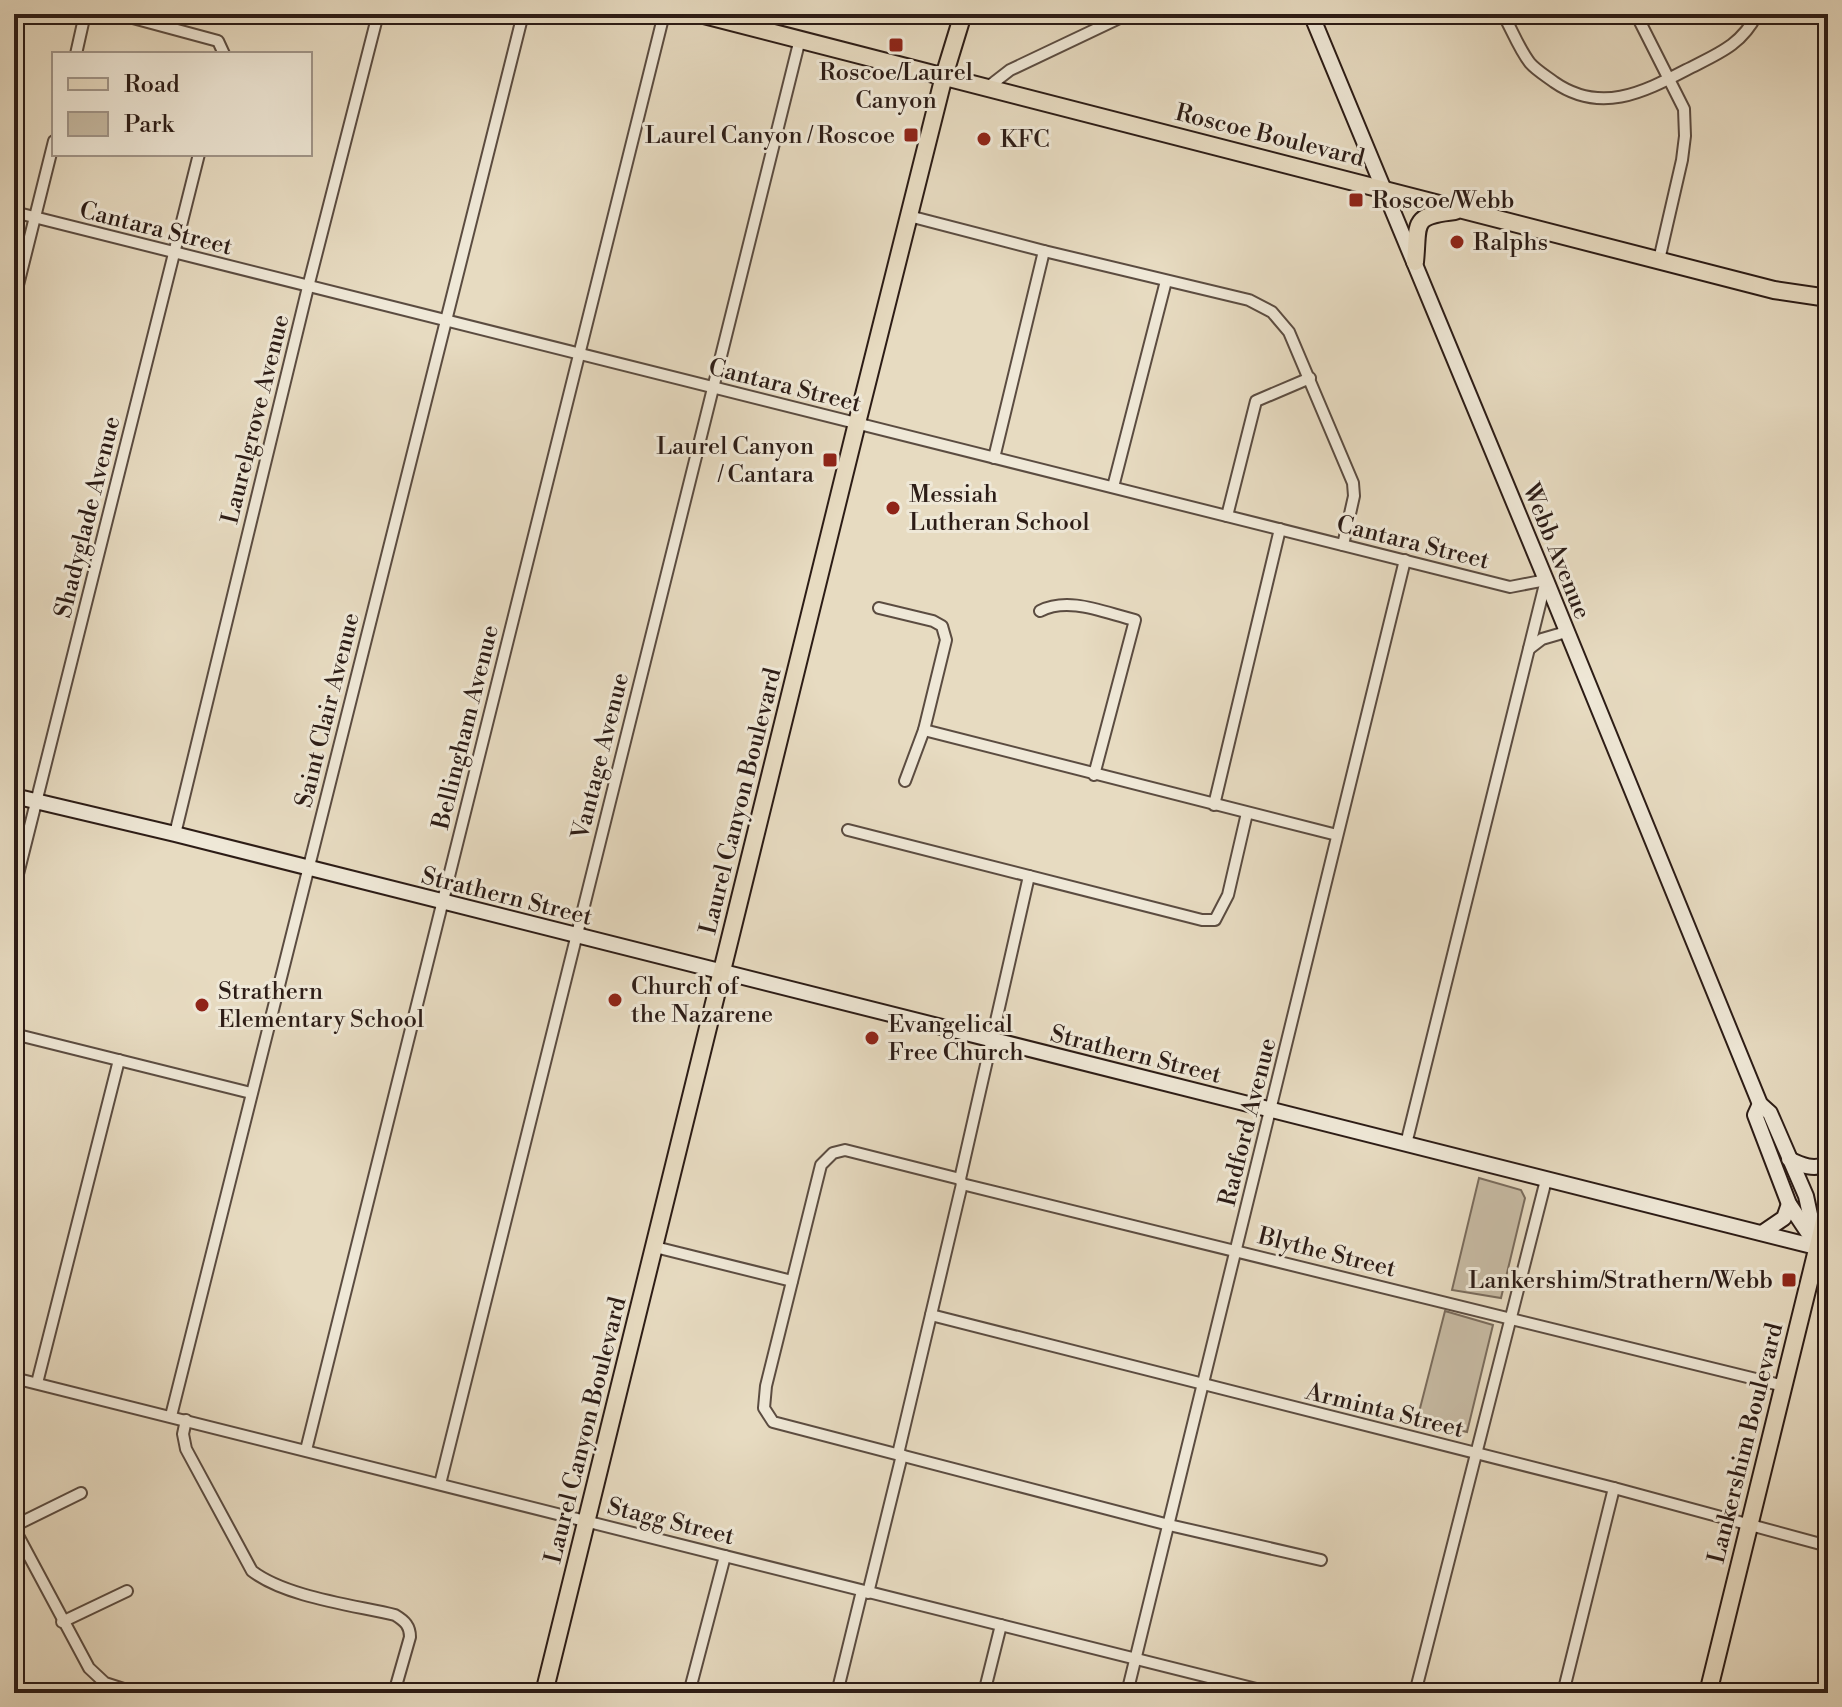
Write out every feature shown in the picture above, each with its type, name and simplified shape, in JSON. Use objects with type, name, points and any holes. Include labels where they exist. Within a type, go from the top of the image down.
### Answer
[{"type":"main road","name":"Roscoe Boulevard","points":[[700,14],[1774,290],[1828,298]]},
{"type":"main road","name":"Laurel Canyon Boulevard","points":[[544,1693],[857,423],[944,76],[963,14]]},
{"type":"main road","points":[[1415,262],[1417,228],[1425,216],[1467,210]]},
{"type":"main road","name":"Lankershim Boulevard","points":[[1708,1693],[1784,1386],[1822,1249],[1828,1205]]},
{"type":"street","points":[[76,52],[85,14]]},
{"type":"street","points":[[118,14],[218,41],[224,52]]},
{"type":"street","name":"Laurelgrove Avenue","points":[[175,834],[378,14]]},
{"type":"street","name":"Saint Clair Avenue","points":[[171,1416],[523,14]]},
{"type":"street","name":"Bellingham Avenue","points":[[306,1450],[664,14]]},
{"type":"street","points":[[988,87],[1010,70],[1128,14]]},
{"type":"street","name":"Webb Avenue","points":[[1311,14],[1760,1104],[1770,1113],[1806,1196],[1822,1249]]},
{"type":"street","points":[[1503,14],[1530,64],[1562,88],[1594,99],[1628,96],[1669,79],[1732,46],[1748,32],[1757,14]]},
{"type":"street","points":[[1636,14],[1684,109],[1685,136],[1678,181],[1659,260]]},
{"type":"street","name":"Vantage Avenue","points":[[440,1484],[800,39]]},
{"type":"street","points":[[14,301],[52,149]]},
{"type":"street","name":"Shadyglade Avenue","points":[[14,890],[199,156]]},
{"type":"street","name":"Cantara Street","points":[[14,212],[1510,587],[1546,580]]},
{"type":"street","points":[[909,216],[1249,300],[1272,312],[1289,332],[1353,483],[1354,496],[1343,545]]},
{"type":"street","points":[[994,458],[1044,251]]},
{"type":"street","points":[[1113,487],[1166,281]]},
{"type":"street","points":[[1227,516],[1256,401],[1310,378]]},
{"type":"street","points":[[1214,805],[1280,529]]},
{"type":"street","name":"Radford Avenue","points":[[1127,1693],[1405,560]]},
{"type":"street","points":[[1406,1144],[1546,580]]},
{"type":"street","points":[[1040,611],[1065,603],[1135,620],[1094,775]]},
{"type":"street","points":[[879,608],[933,621],[942,626],[946,640],[924,730],[905,781]]},
{"type":"street","points":[[1529,649],[1542,639],[1566,632]]},
{"type":"street","points":[[924,730],[1337,835]]},
{"type":"street","name":"Strathern Street","points":[[14,796],[1822,1249]]},
{"type":"street","points":[[848,830],[1202,920],[1215,920],[1228,895],[1247,813]]},
{"type":"street","points":[[837,1693],[900,1455],[1029,876]]},
{"type":"street","points":[[14,1034],[251,1093]]},
{"type":"street","points":[[37,1383],[119,1060]]},
{"type":"street","name":"Webb Avenue","points":[[1760,1104],[1755,1115],[1789,1204],[1822,1249]]},
{"type":"street","name":"Blythe Street","points":[[792,1281],[821,1165],[833,1153],[845,1150],[1784,1386]]},
{"type":"street","points":[[1789,1159],[1814,1168],[1828,1164]]},
{"type":"street","points":[[1415,1693],[1546,1180]]},
{"type":"street","points":[[1762,1233],[1784,1218],[1789,1204]]},
{"type":"street","points":[[655,1247],[792,1281],[763,1402],[766,1416],[773,1422],[1169,1525],[1321,1560]]},
{"type":"street","name":"Arminta Street","points":[[931,1315],[1750,1523],[1828,1546]]},
{"type":"street","name":"Stagg Street","points":[[14,1378],[1272,1693]]},
{"type":"street","points":[[186,1420],[183,1434],[186,1449],[252,1571],[265,1581],[284,1588],[395,1615],[404,1621],[410,1629],[410,1637],[394,1693]]},
{"type":"street","points":[[1563,1693],[1614,1488]]},
{"type":"street","points":[[81,1493],[14,1527],[89,1668],[105,1683],[136,1693]]},
{"type":"street","points":[[689,1693],[725,1556]]},
{"type":"street","points":[[62,1622],[127,1591]]},
{"type":"street","points":[[984,1693],[1001,1625]]},
{"type":"green space","points":[[1479,1178],[1521,1190],[1525,1198],[1501,1298],[1452,1290]]},
{"type":"green space","points":[[1445,1311],[1493,1325],[1467,1432],[1417,1420]]},
{"type":"place","name":"Roscoe/Laurel Canyon","points":[[896,45]]},
{"type":"place","name":"Laurel Canyon / Roscoe","points":[[911,135]]},
{"type":"place","name":"KFC","points":[[984,139]]},
{"type":"place","name":"Roscoe/Webb","points":[[1356,200]]},
{"type":"place","name":"Ralphs","points":[[1457,242]]},
{"type":"place","name":"Laurel Canyon / Cantara","points":[[830,460]]},
{"type":"place","name":"Messiah Lutheran School","points":[[893,508]]},
{"type":"place","name":"Church of the Nazarene","points":[[615,1000]]},
{"type":"place","name":"Strathern Elementary School","points":[[202,1005]]},
{"type":"place","name":"Evangelical Free Church","points":[[872,1038]]},
{"type":"place","name":"Lankershim/Strathern/Webb","points":[[1789,1280]]}]
